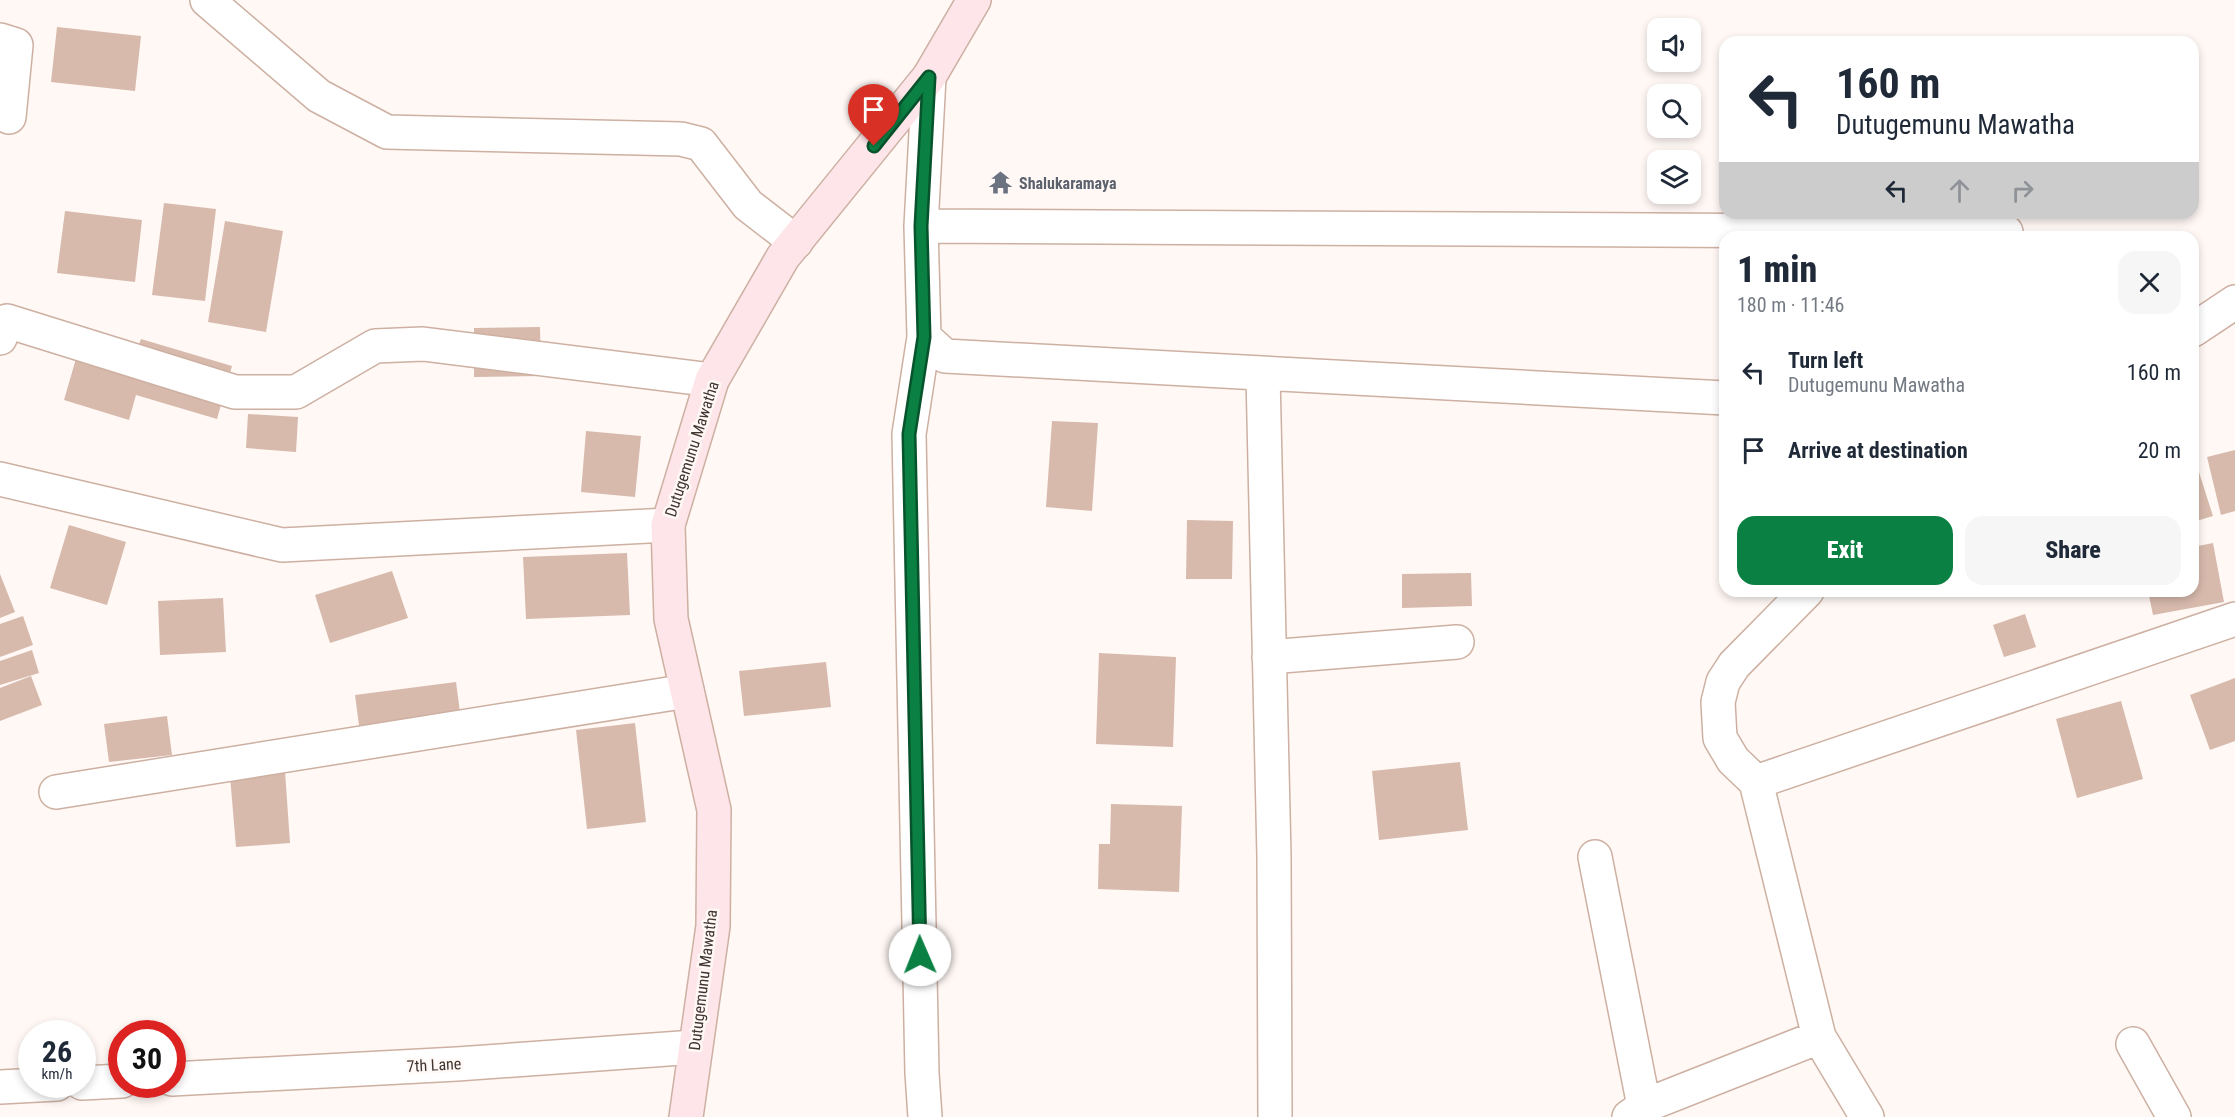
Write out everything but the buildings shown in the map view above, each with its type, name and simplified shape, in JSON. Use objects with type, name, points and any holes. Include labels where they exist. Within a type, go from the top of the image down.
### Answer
[{"type":"street","points":[[207,0],[319,96],[387,132],[681,139],[701,144],[748,205],[796,242]]},
{"type":"street","name":"Dutugemunu Mawatha","points":[[686,1117],[713,926],[714,810],[671,619],[668,525],[712,380],[783,257],[929,77],[974,0]]},
{"type":"street","points":[[0,40],[16,45],[9,117]]},
{"type":"street","points":[[925,1117],[922,1073],[909,434],[924,337],[921,226],[929,77]]},
{"type":"street","points":[[921,226],[1920,222],[1997,231]]},
{"type":"street","points":[[2199,326],[2235,302]]},
{"type":"street","points":[[0,338],[7,321],[236,392],[296,392],[375,346],[423,344],[712,380]]},
{"type":"street","points":[[924,337],[945,357],[1719,398]]},
{"type":"street","points":[[1263,375],[1274,857],[1275,1117]]},
{"type":"street","points":[[0,479],[282,544],[668,525]]},
{"type":"street","points":[[1801,597],[1734,665],[1723,682],[1718,702],[1720,738],[1732,760],[1756,782],[1818,1037],[1867,1117]]},
{"type":"street","points":[[1756,782],[2235,619]]},
{"type":"street","points":[[1269,657],[1457,642]]},
{"type":"street","points":[[56,792],[687,691]]},
{"type":"street","points":[[1595,857],[1637,1111],[1818,1037]]},
{"type":"street","points":[[2133,1044],[2174,1117]]},
{"type":"street","name":"7th Lane","points":[[186,1078],[457,1064],[695,1047]]},
{"type":"street","points":[[0,1087],[18,1086]]},
{"type":"place","name":"Shalukaramaya","points":[[1001,183]]},
{"type":"route","points":[[874,146],[929,77],[921,226],[924,337],[909,434],[920,955]]}]
